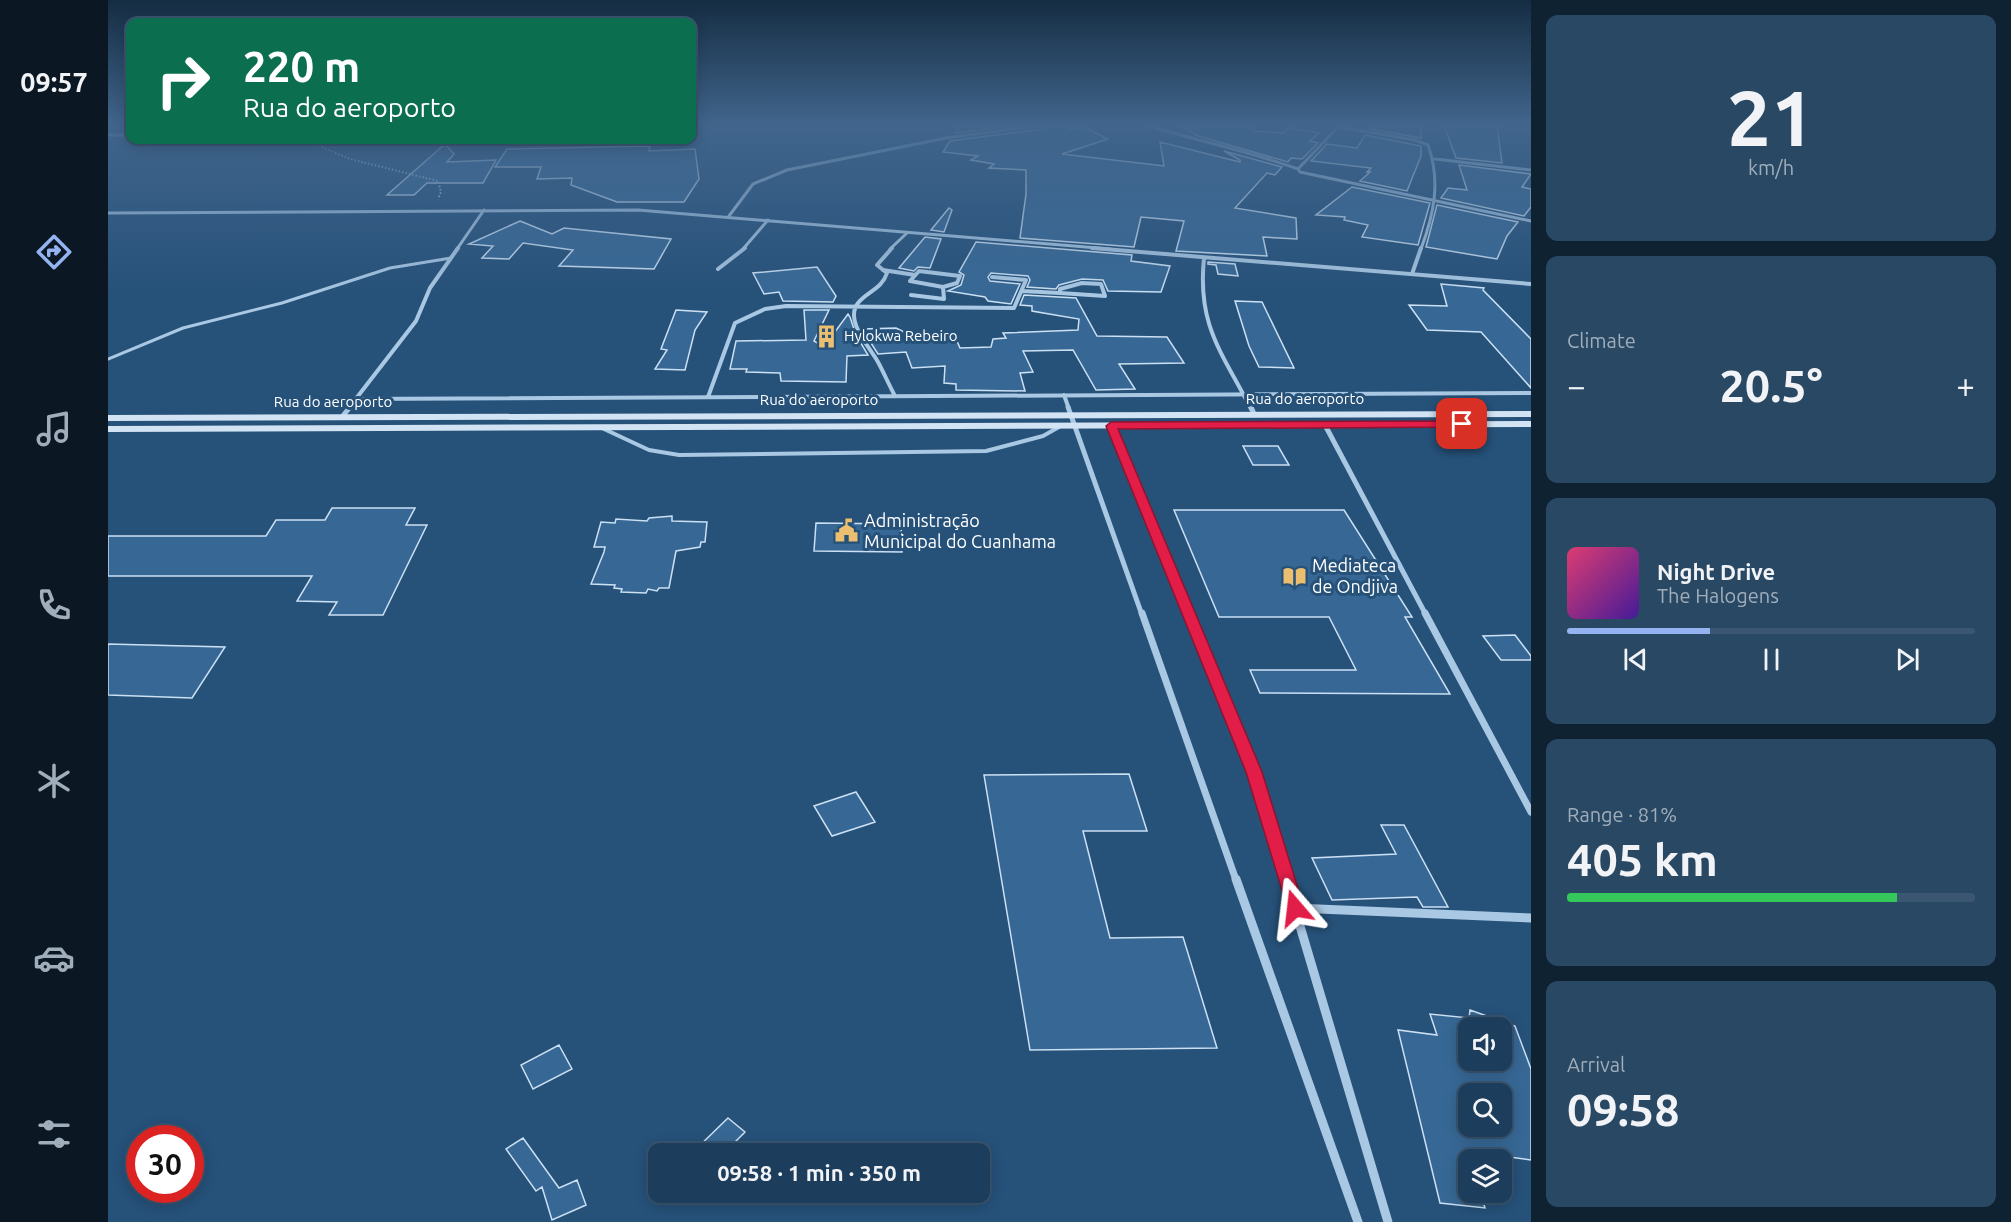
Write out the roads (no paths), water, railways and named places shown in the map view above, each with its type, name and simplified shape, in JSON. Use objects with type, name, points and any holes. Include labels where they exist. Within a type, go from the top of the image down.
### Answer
[{"type":"main road","name":"Rua do aeroporto","points":[[108,418],[1531,414]]},
{"type":"main road","name":"Rua do aeroporto","points":[[108,429],[1531,424]]},
{"type":"street","points":[[729,216],[753,184],[758,182]]},
{"type":"street","points":[[1342,182],[1531,221]]},
{"type":"street","points":[[1412,274],[1436,201],[1436,182]]},
{"type":"street","points":[[108,213],[433,209],[638,210],[1531,284]]},
{"type":"street","points":[[342,417],[416,321],[430,288],[484,210]]},
{"type":"street","points":[[718,269],[736,256],[768,220]]},
{"type":"street","points":[[856,306],[880,286],[887,273],[880,269],[879,260],[908,233]]},
{"type":"street","points":[[1204,258],[1202,286],[1205,318],[1221,354],[1254,414]]},
{"type":"street","points":[[880,269],[915,275]]},
{"type":"street","points":[[919,271],[960,276],[957,283],[943,287],[910,281],[915,275],[919,271]]},
{"type":"street","points":[[708,397],[735,323],[748,315],[786,306],[1014,308],[1026,280],[992,277]]},
{"type":"street","points":[[1022,291],[1060,294],[1106,297],[1101,284],[1069,285],[1060,289],[1060,294]]},
{"type":"street","points":[[911,295],[944,299],[943,287]]},
{"type":"street","points":[[856,306],[856,323],[860,334],[878,362],[895,396]]},
{"type":"street","points":[[354,399],[1531,393]]},
{"type":"street","points":[[1064,395],[1358,1222]]},
{"type":"street","points":[[1325,425],[1531,812]]},
{"type":"street","points":[[1111,426],[1254,772],[1388,1222]]},
{"type":"street","points":[[1295,908],[1531,918]]},
{"type":"lane","points":[[108,359],[183,328],[282,303],[390,268],[451,258]]},
{"type":"lane","points":[[602,427],[657,455],[690,455],[986,451],[1043,436],[1060,426]]},
{"type":"place","name":"Hylokwa Rebeiro","points":[[826,336]]},
{"type":"place","name":"Administração Municipal do Cuanhama","points":[[846,531]]},
{"type":"place","name":"Mediateca de Ondjiva","points":[[1294,576]]}]
